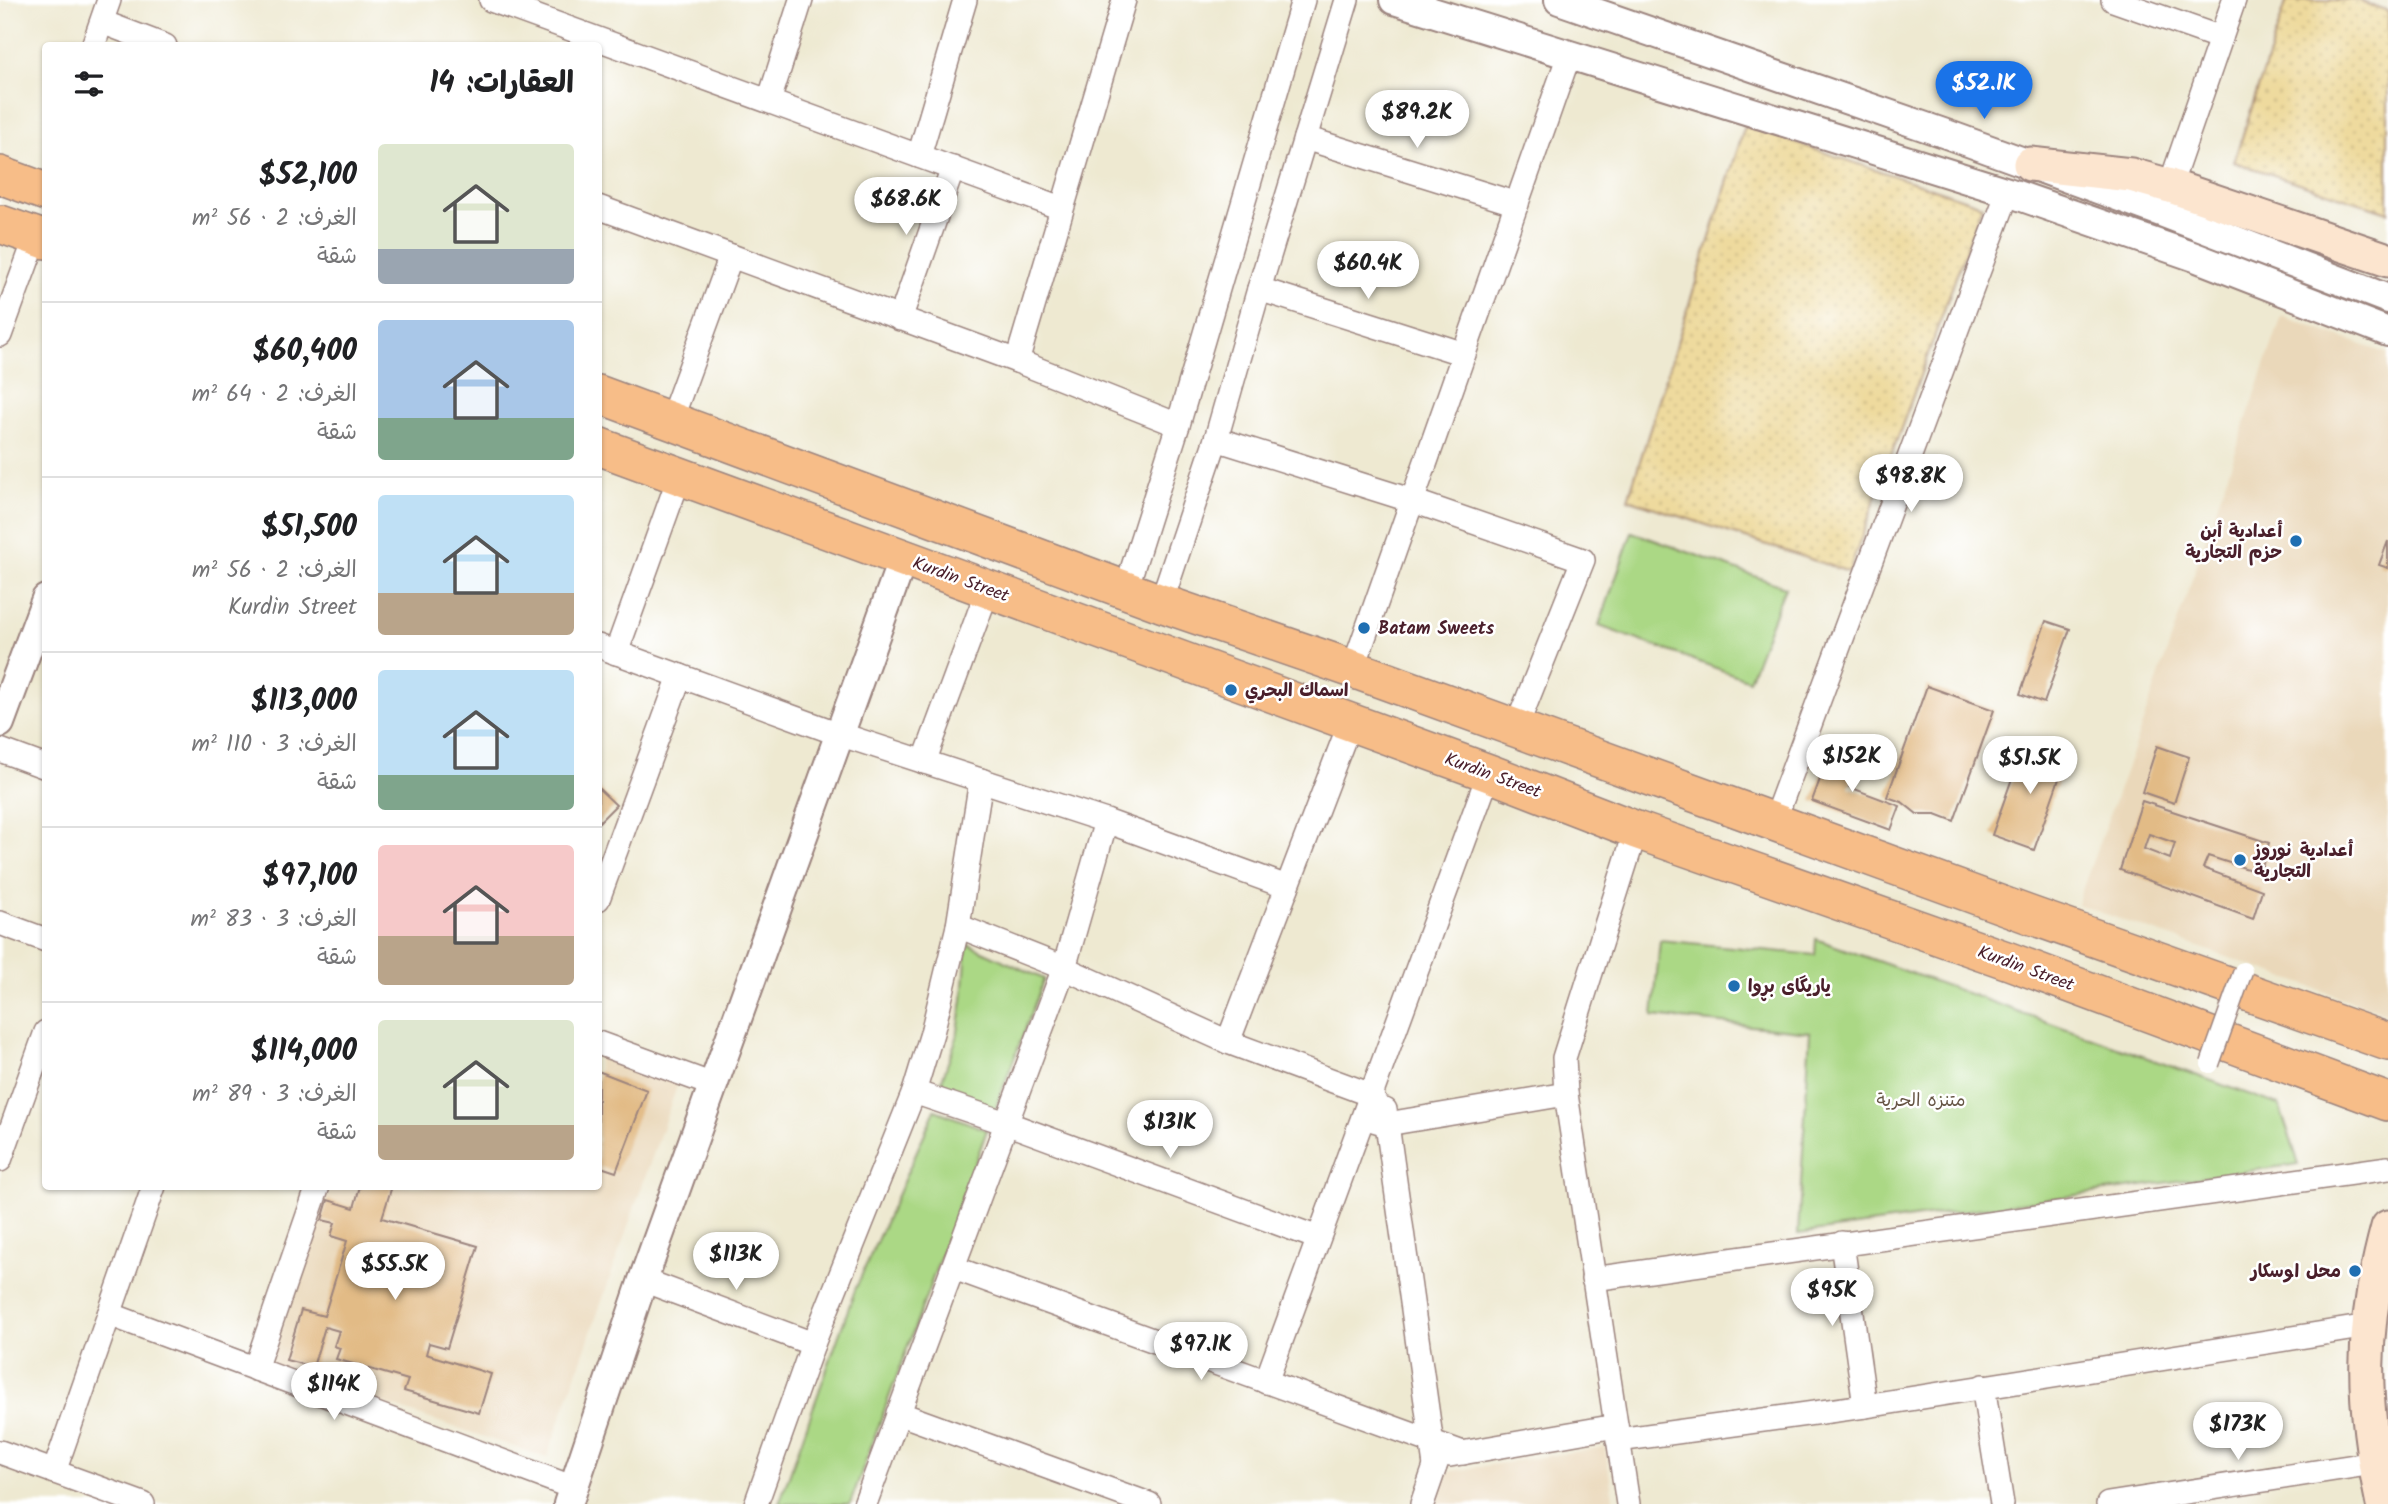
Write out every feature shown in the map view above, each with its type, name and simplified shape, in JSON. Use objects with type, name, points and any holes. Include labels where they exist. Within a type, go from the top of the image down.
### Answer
[{"type":"main road","points":[[2030,164],[2131,175],[2388,260]]},
{"type":"main road","points":[[0,175],[42,186]]},
{"type":"main road","points":[[0,224],[41,238]]},
{"type":"main road","points":[[602,395],[1161,603],[2388,1041]]},
{"type":"main road","name":"Kurdin Street","points":[[602,447],[1489,773],[1636,830],[2009,961],[2388,1102]]},
{"type":"main road","points":[[2009,961],[2027,914]]},
{"type":"main road","points":[[2383,1504],[2367,1416],[2365,1373],[2368,1326],[2388,1227]]},
{"type":"street","points":[[94,42],[109,0]]},
{"type":"street","points":[[491,0],[1061,208]]},
{"type":"street","points":[[769,101],[801,0]]},
{"type":"street","points":[[919,156],[965,0]]},
{"type":"street","points":[[1017,361],[1124,0]]},
{"type":"street","points":[[1126,589],[1178,425],[1303,0]]},
{"type":"street","points":[[1161,603],[1216,439],[1347,0]]},
{"type":"street","points":[[1394,0],[2008,192],[2195,257],[2388,331]]},
{"type":"street","points":[[1559,0],[2030,164],[2388,299]]},
{"type":"street","points":[[2113,0],[2221,38]]},
{"type":"street","points":[[2170,186],[2234,0]]},
{"type":"street","points":[[102,22],[154,42]]},
{"type":"street","points":[[1353,670],[1569,55]]},
{"type":"street","points":[[1304,138],[1517,204]]},
{"type":"street","points":[[900,320],[953,169]]},
{"type":"street","points":[[1774,821],[2008,192]]},
{"type":"street","points":[[602,208],[1017,361],[1178,425]]},
{"type":"street","points":[[0,335],[41,238]]},
{"type":"street","points":[[671,420],[731,256]]},
{"type":"street","points":[[1259,289],[1464,354]]},
{"type":"street","points":[[1216,439],[1413,500],[1583,560],[1516,728]]},
{"type":"street","points":[[680,475],[608,650],[839,734],[1107,821],[1287,887]]},
{"type":"street","points":[[109,1314],[256,1369],[571,1496],[643,1280],[903,558]]},
{"type":"street","points":[[924,762],[988,589]]},
{"type":"street","points":[[0,723],[42,610]]},
{"type":"street","points":[[602,888],[680,676]]},
{"type":"street","points":[[1228,1042],[1350,723]]},
{"type":"street","points":[[0,750],[42,766]]},
{"type":"street","points":[[1266,1382],[1489,773]]},
{"type":"street","points":[[756,1504],[813,1344],[914,1092],[932,1033],[958,926],[981,780]]},
{"type":"street","points":[[865,1504],[1064,968],[1107,821]]},
{"type":"street","points":[[1628,1504],[1566,1094],[1563,1058],[1636,830]]},
{"type":"street","points":[[0,923],[42,939]]},
{"type":"street","points":[[958,926],[1064,968],[1228,1042],[1375,1084]]},
{"type":"street","points":[[2210,1064],[2243,971]]},
{"type":"street","points":[[0,1160],[42,1043]]},
{"type":"street","points":[[602,1044],[713,1085]]},
{"type":"street","points":[[1375,1084],[1387,1124],[1442,1453],[1422,1504]]},
{"type":"street","points":[[914,1092],[1006,1123],[1318,1238]]},
{"type":"street","points":[[1363,1117],[1387,1124],[1566,1094]]},
{"type":"street","points":[[1593,1279],[2388,1168]]},
{"type":"street","points":[[54,1472],[153,1190]]},
{"type":"street","points":[[256,1369],[317,1190]]},
{"type":"street","points":[[1842,1243],[1866,1406]]},
{"type":"street","points":[[954,1268],[1266,1382],[1442,1453],[1866,1406],[2368,1326]]},
{"type":"street","points":[[643,1280],[813,1344]]},
{"type":"street","points":[[1983,1386],[2003,1504]]},
{"type":"street","points":[[898,1413],[1149,1504]]},
{"type":"street","points":[[0,1452],[143,1504]]},
{"type":"street","points":[[2108,1504],[2374,1463]]},
{"type":"shaded area","points":[[2282,316],[2388,354],[2388,1014],[2077,904],[2141,728]]},
{"type":"shaded area","points":[[602,1055],[678,1083],[547,1458],[269,1365],[330,1190],[602,1190]]},
{"type":"shaded area","points":[[1605,1447],[1614,1504],[1436,1504],[1447,1472]]},
{"type":"green space","points":[[1632,532],[1785,587],[1749,680],[1599,626]]},
{"type":"green space","name":"متنزه الحرية","points":[[1816,939],[2279,1105],[2299,1164],[1798,1234],[1810,1032],[1653,1016],[1660,940],[1815,955]]},
{"type":"green space","points":[[967,944],[1044,979],[994,1112],[938,1091],[957,1037]]},
{"type":"green space","points":[[935,1110],[987,1130],[850,1504],[779,1504],[855,1290]]},
{"type":"sand","points":[[2287,0],[2358,0],[2388,12],[2388,212],[2234,162]]},
{"type":"sand","points":[[1745,126],[1982,205],[1849,572],[1628,499]]},
{"type":"building","points":[[2388,541],[2388,568],[2379,565]]},
{"type":"building","points":[[2046,621],[2070,629],[2044,703],[2020,694]]},
{"type":"building","points":[[1927,686],[1994,710],[1954,821],[1936,814],[1917,814],[1902,802],[1887,797]]},
{"type":"building","points":[[2025,742],[2067,756],[2034,850],[1992,835]]},
{"type":"building","points":[[2157,746],[2189,757],[2174,803],[2142,792]]},
{"type":"building","points":[[1830,752],[1858,762],[1849,787],[1900,806],[1891,830],[1812,801]]},
{"type":"building","points":[[602,792],[616,805],[602,819]]},
{"type":"building","points":[[2142,801],[2269,843],[2260,873],[2208,856],[2203,868],[2262,890],[2253,919],[2120,870]],"holes":[[[2149,834],[2175,843],[2170,859],[2144,849]]]},
{"type":"building","points":[[602,1073],[647,1090],[616,1172],[602,1167]]},
{"type":"building","points":[[359,1190],[391,1190],[382,1218],[478,1246],[447,1348],[429,1343],[426,1354],[491,1374],[479,1413],[404,1391],[408,1380],[336,1359],[340,1348],[334,1346],[339,1331],[325,1327],[313,1367],[286,1360],[301,1310],[324,1316],[347,1241],[331,1236],[335,1223],[322,1220],[328,1200],[354,1208]]},
{"type":"place","name":"أعدادية أبن حزم التجارية","points":[[2296,541]]},
{"type":"place","name":"Batam Sweets","points":[[1364,628]]},
{"type":"place","name":"اسماك البحري","points":[[1231,690]]},
{"type":"place","name":"أعدادية نوروز التجارية","points":[[2240,860]]},
{"type":"place","name":"یاریگای بڕوا","points":[[1734,986]]},
{"type":"place","name":"محل اوسكار","points":[[2355,1271]]}]
